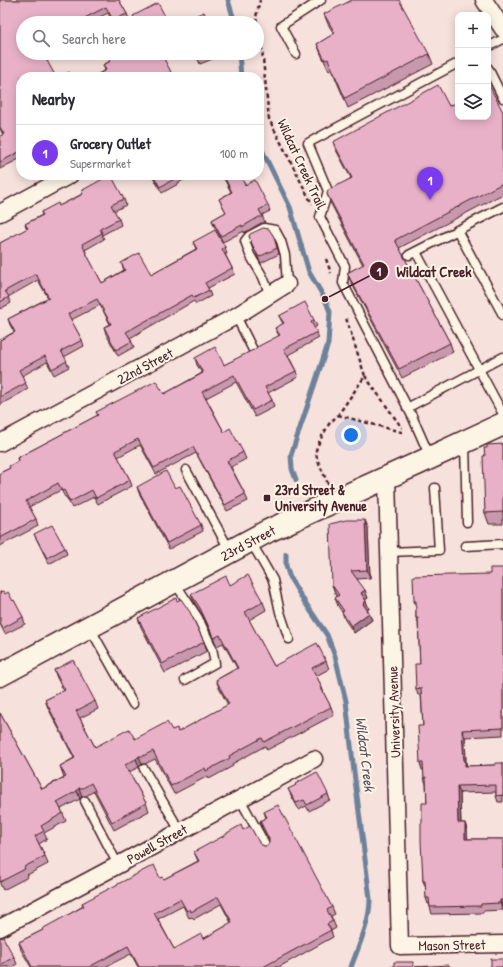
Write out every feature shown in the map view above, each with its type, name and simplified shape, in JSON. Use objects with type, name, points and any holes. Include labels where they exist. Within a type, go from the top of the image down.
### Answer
[{"type":"main road","name":"23rd Street","points":[[1,672],[90,627],[259,536],[503,424]]},
{"type":"street","points":[[484,0],[503,29]]},
{"type":"street","points":[[0,213],[61,180]]},
{"type":"street","name":"22nd Street","points":[[0,443],[236,316],[287,284]]},
{"type":"street","name":"University Avenue","points":[[387,478],[400,946]]},
{"type":"street","name":"Powell Street","points":[[0,928],[314,759]]},
{"type":"street","name":"Mason Street","points":[[400,946],[503,944]]},
{"type":"lane","points":[[296,54],[281,26],[321,0]]},
{"type":"lane","points":[[491,45],[503,39]]},
{"type":"lane","points":[[430,458],[407,408],[343,283],[345,266],[320,217],[328,191],[308,143],[455,65]]},
{"type":"lane","points":[[491,74],[503,98]]},
{"type":"lane","points":[[502,209],[412,253],[503,414]]},
{"type":"lane","points":[[270,295],[263,277],[250,256],[244,241],[249,236],[264,228],[275,230],[281,241],[287,284]]},
{"type":"lane","points":[[457,230],[503,315]]},
{"type":"lane","points":[[236,316],[254,352]]},
{"type":"lane","points":[[407,408],[503,357]]},
{"type":"lane","points":[[464,442],[467,522]]},
{"type":"lane","points":[[186,470],[230,552]]},
{"type":"lane","points":[[389,552],[439,550],[435,488]]},
{"type":"lane","points":[[259,536],[289,639]]},
{"type":"lane","points":[[464,546],[503,544]]},
{"type":"lane","points":[[174,582],[198,618],[212,648],[215,663],[185,680]]},
{"type":"lane","points":[[90,627],[133,704]]},
{"type":"lane","points":[[144,769],[180,831]]},
{"type":"lane","points":[[240,799],[266,848]]},
{"type":"lane","points":[[85,801],[118,865]]},
{"type":"path","name":"Wildcat Creek Trail","points":[[256,16],[260,0]]},
{"type":"path","name":"Wildcat Creek Trail","points":[[263,60],[269,119],[314,209]]},
{"type":"path","points":[[324,253],[331,275]]},
{"type":"path","points":[[346,318],[365,376],[402,427],[407,437]]},
{"type":"path","points":[[325,479],[316,459],[316,450],[329,424],[338,415],[365,376]]},
{"type":"path","points":[[338,415],[405,433]]},
{"type":"building","points":[[0,0],[119,0],[127,14],[122,16],[111,16],[106,7],[89,16],[16,16],[16,60],[47,60],[53,72],[16,72],[16,154],[0,162],[0,136],[4,134],[0,127]]},
{"type":"building","points":[[352,0],[399,0],[429,54],[345,98],[328,59],[325,60],[317,44],[335,33],[324,14]]},
{"type":"building","points":[[158,3],[165,16],[133,16]]},
{"type":"building","points":[[204,12],[205,16],[195,16]]},
{"type":"building","points":[[165,60],[171,72],[102,72],[106,70],[103,65],[111,61]]},
{"type":"building","points":[[438,85],[449,106],[455,103],[455,120],[491,120],[491,89],[503,112],[503,183],[395,240],[450,343],[399,369],[347,273],[364,264],[327,194],[328,190],[352,178],[333,142]]},
{"type":"building","points":[[101,180],[114,180],[124,199],[111,205],[119,219],[100,229],[102,233],[82,244],[102,283],[125,270],[121,263],[139,253],[151,274],[197,249],[193,242],[215,230],[225,247],[222,249],[232,268],[205,283],[209,290],[194,298],[192,295],[126,332],[132,341],[116,350],[104,327],[111,324],[97,299],[68,314],[82,340],[61,351],[67,361],[52,369],[45,356],[19,370],[26,383],[0,397],[0,340],[15,332],[8,319],[49,298],[36,274],[5,291],[9,297],[0,302],[0,243],[28,228],[25,224],[43,215],[41,212],[58,203],[59,206],[83,194],[81,191]]},
{"type":"building","points":[[156,180],[172,180],[160,187]]},
{"type":"building","points":[[226,180],[242,180],[245,185],[255,180],[268,205],[259,210],[263,217],[259,217],[242,227],[242,225],[221,236],[212,220],[226,212],[219,199],[232,192]]},
{"type":"building","points":[[263,228],[269,229],[274,237],[277,248],[259,257],[249,236],[250,234]]},
{"type":"building","points":[[305,302],[314,320],[311,322],[317,332],[284,349],[296,371],[265,387],[272,400],[253,410],[234,375],[202,392],[224,432],[230,428],[243,452],[227,461],[245,494],[225,505],[193,447],[154,468],[138,439],[115,451],[130,480],[96,498],[92,490],[70,502],[64,490],[62,491],[58,483],[26,501],[36,519],[0,538],[0,473],[19,461],[17,458],[98,415],[96,412],[156,381],[164,394],[203,373],[195,358],[215,347],[224,365],[254,350],[280,335],[275,328],[284,323],[279,316]]},
{"type":"building","points":[[503,444],[503,512],[485,513],[484,448],[487,448],[487,445]]},
{"type":"building","points":[[166,471],[175,488],[180,486],[201,525],[167,543],[137,487]]},
{"type":"building","points":[[346,520],[365,520],[367,570],[351,571],[365,590],[361,593],[366,601],[363,604],[369,613],[351,626],[342,612],[344,611],[335,598],[339,595],[332,585],[330,524]]},
{"type":"building","points":[[52,525],[65,548],[47,558],[34,534]]},
{"type":"building","points":[[490,568],[503,568],[503,728],[462,730],[465,766],[495,765],[495,763],[503,763],[503,795],[496,796],[496,785],[457,786],[458,823],[465,823],[465,839],[503,839],[503,900],[500,900],[500,903],[481,904],[481,906],[430,907],[429,898],[426,898],[425,881],[423,881],[421,841],[422,803],[427,803],[426,777],[424,778],[423,763],[420,763],[418,726],[423,726],[421,688],[416,689],[415,664],[420,664],[418,618],[416,618],[416,601],[414,601],[413,576],[490,574]]},
{"type":"building","points":[[248,575],[263,602],[245,612],[274,666],[317,643],[326,661],[312,668],[331,707],[264,742],[262,738],[229,756],[230,758],[206,771],[205,768],[171,786],[153,751],[143,756],[139,756],[125,765],[146,803],[112,822],[91,783],[83,788],[79,788],[77,791],[57,802],[63,813],[41,826],[44,831],[35,836],[45,856],[24,867],[25,869],[0,882],[0,713],[42,789],[66,777],[60,766],[75,758],[45,700],[65,690],[54,670],[73,660],[95,701],[76,711],[95,747],[129,729],[135,739],[167,722],[172,730],[177,728],[178,732],[229,704],[216,680],[238,668],[220,635],[214,638],[200,608],[191,594],[226,576],[230,585]]},
{"type":"building","points":[[3,591],[5,594],[8,592],[23,617],[3,628],[0,622],[0,592]]},
{"type":"building","points":[[176,598],[177,601],[181,599],[190,612],[204,642],[162,664],[138,618]]},
{"type":"building","points":[[317,772],[328,794],[307,805],[304,800],[296,803],[288,789]]},
{"type":"building","points":[[278,805],[332,907],[327,910],[333,921],[327,924],[331,930],[263,967],[139,967],[128,946],[89,967],[32,967],[19,942],[84,906],[82,903],[154,865],[160,878],[162,877],[164,879],[199,861],[194,852],[241,825],[243,830],[250,826],[260,844],[267,846],[269,839],[260,821],[267,817],[264,812]],"holes":[[[218,897],[232,922],[203,939],[201,934],[174,949],[154,913],[180,899],[187,911],[190,909],[191,912]]]},
{"type":"building","points":[[3,937],[14,957],[0,965],[0,938]]},
{"type":"building","points":[[491,959],[503,959],[503,967],[491,967]]},
{"type":"building","points":[[394,962],[413,962],[413,967],[394,967]]},
{"type":"building","points":[[449,965],[450,967],[415,967]]},
{"type":"waterway","name":"Wildcat Creek","points":[[228,0],[233,16]]},
{"type":"waterway","name":"Wildcat Creek","points":[[240,60],[241,72]]},
{"type":"waterway","name":"Wildcat Creek","points":[[264,154],[290,207],[309,272],[325,299],[330,312],[328,344],[291,455],[292,469],[296,480]]},
{"type":"waterway","name":"Wildcat Creek","points":[[286,554],[286,566],[290,578],[327,635],[335,656],[346,701],[370,899],[370,908],[366,925],[351,967]]},
{"type":"place","name":"Grocery Outlet","points":[[430,200]]},
{"type":"place","name":"Wildcat Creek","points":[[325,299]]},
{"type":"place","name":"23rd Street & University Avenue","points":[[267,498]]}]
